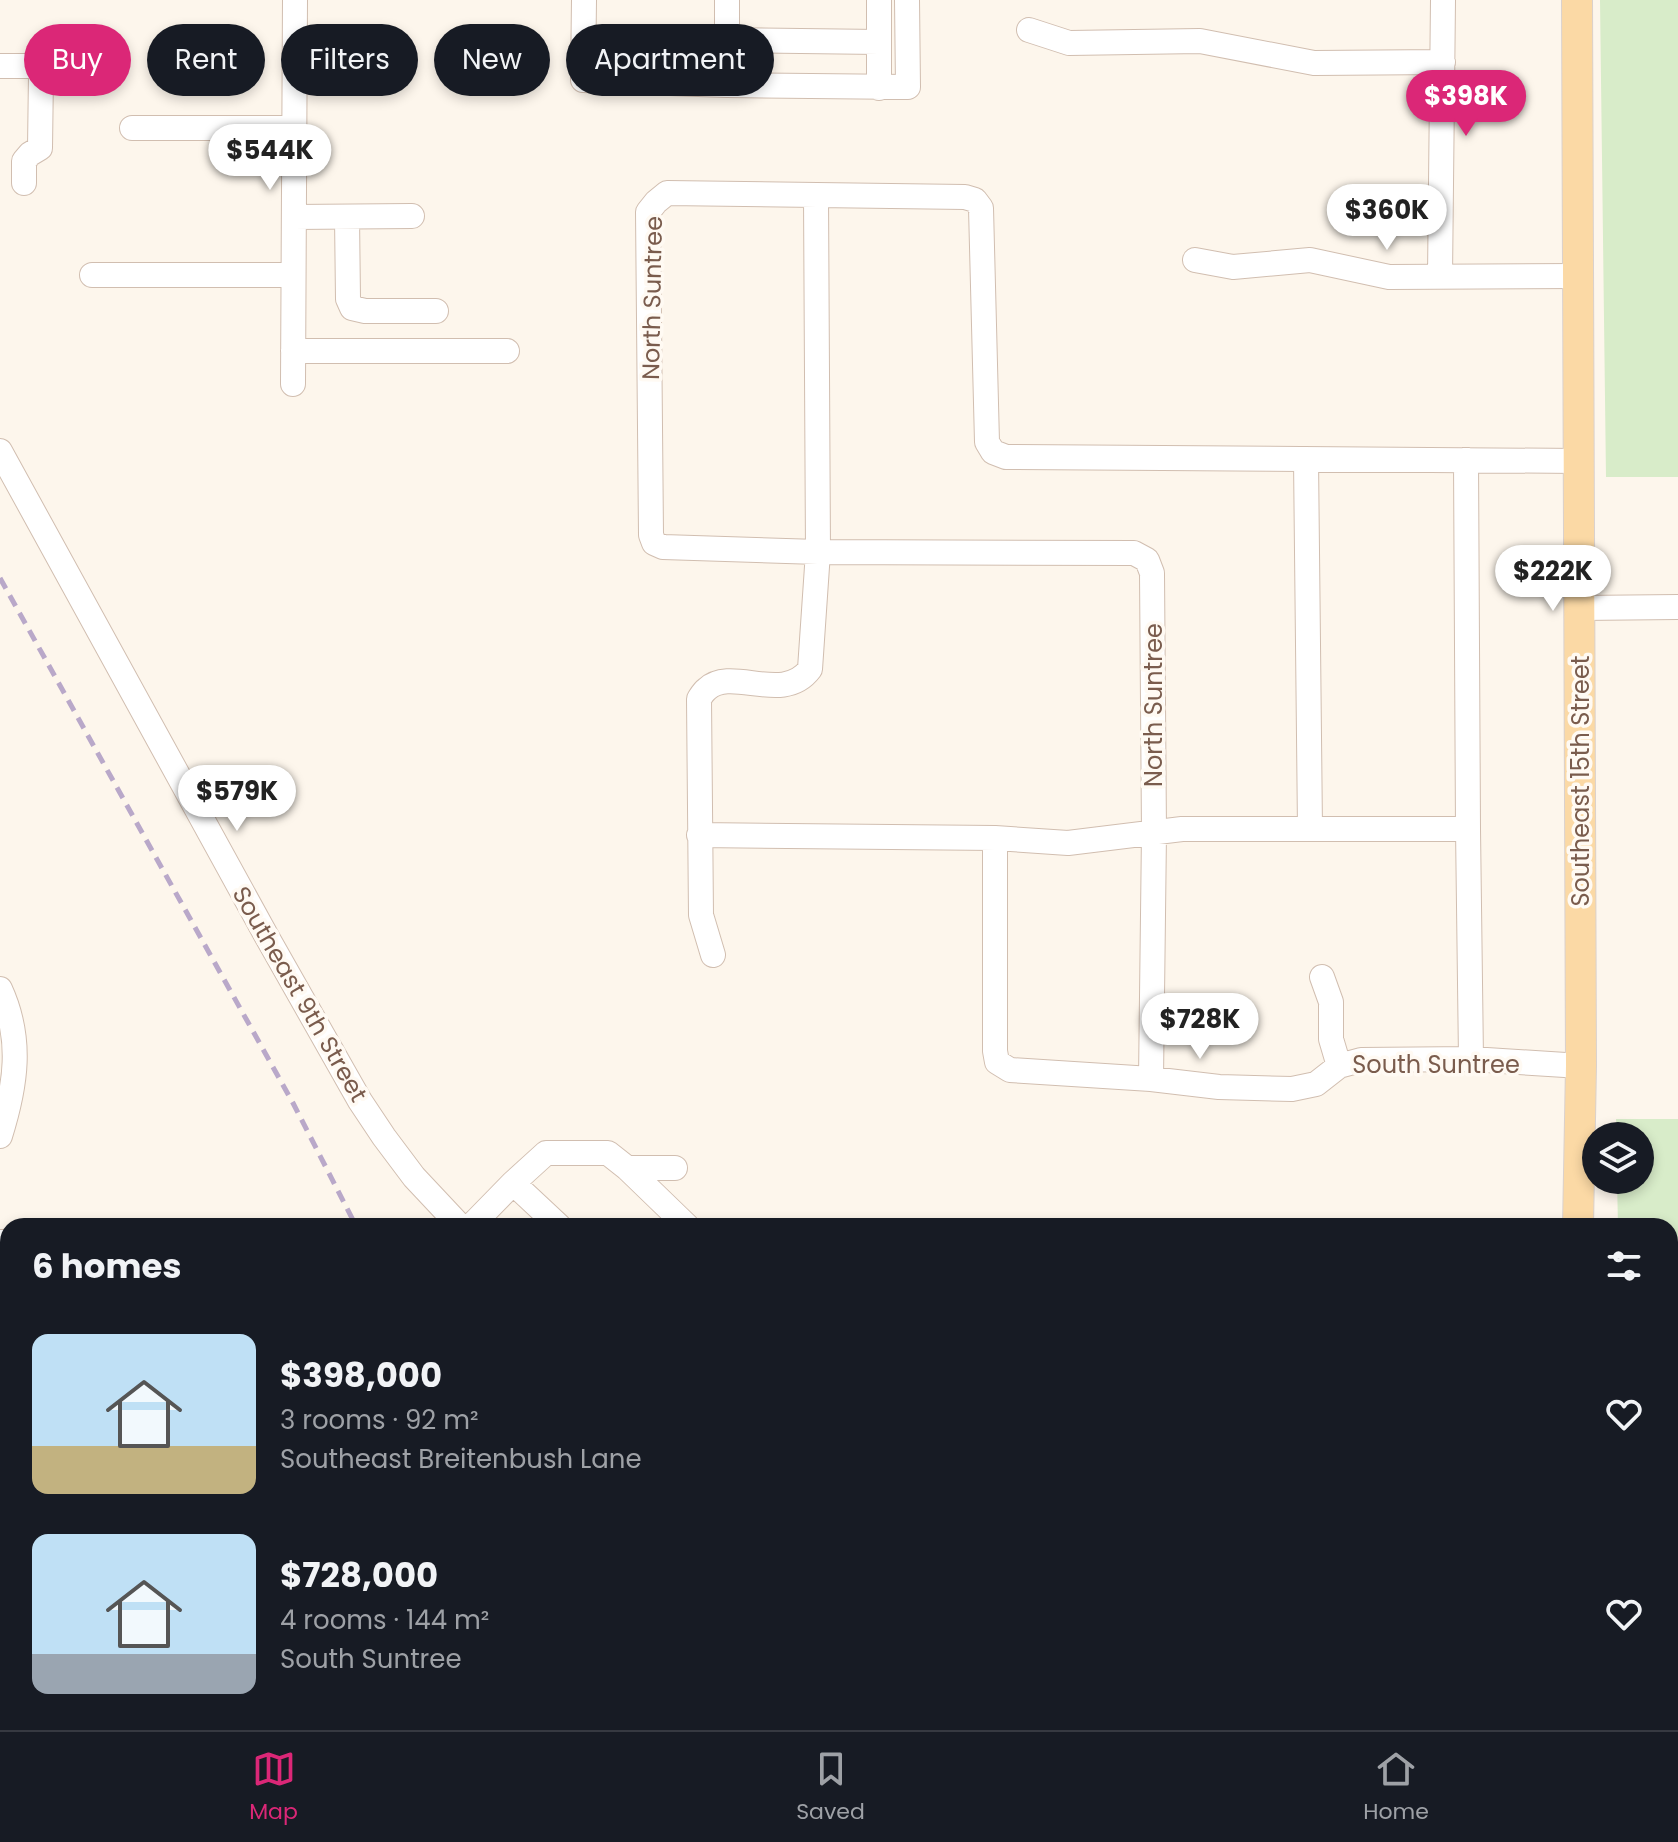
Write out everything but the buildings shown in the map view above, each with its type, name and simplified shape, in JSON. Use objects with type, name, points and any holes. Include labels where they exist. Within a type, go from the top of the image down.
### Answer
[{"type":"main road","name":"Southeast 15th Street","points":[[1577,0],[1581,1066],[1578,1218]]},
{"type":"street","points":[[584,0],[584,24]]},
{"type":"street","points":[[726,24],[727,0]]},
{"type":"street","points":[[879,0],[879,88]]},
{"type":"street","points":[[774,86],[908,87],[907,0]]},
{"type":"street","points":[[1440,276],[1443,0]]},
{"type":"street","points":[[290,1],[294,128],[293,384]]},
{"type":"street","points":[[1029,30],[1069,43],[1200,41],[1314,63],[1443,62]]},
{"type":"street","points":[[774,41],[879,42]]},
{"type":"street","points":[[0,66],[35,66],[41,74],[40,148],[24,161],[24,183]]},
{"type":"street","points":[[132,128],[294,128]]},
{"type":"street","name":"North Suntree","points":[[1151,1079],[1154,833],[1152,573],[1147,560],[1134,553],[818,552],[663,547],[654,543],[651,535],[648,212],[667,193],[965,197],[975,200],[981,208],[987,442],[993,452],[1006,457],[1579,461]]},
{"type":"street","points":[[713,955],[701,915],[699,699],[708,687],[721,682],[787,685],[803,678],[810,669],[818,552],[816,197]]},
{"type":"street","points":[[294,217],[412,216]]},
{"type":"street","points":[[347,217],[348,299],[352,308],[365,311],[436,311]]},
{"type":"street","points":[[1195,260],[1233,267],[1310,260],[1389,277],[1577,276]]},
{"type":"street","points":[[92,275],[293,275]]},
{"type":"street","points":[[293,351],[507,351]]},
{"type":"street","name":"Southeast 9th Street","points":[[0,451],[360,1101],[414,1177],[452,1218]]},
{"type":"street","points":[[1306,459],[1310,829]]},
{"type":"street","points":[[1466,460],[1471,1059]]},
{"type":"street","points":[[1580,608],[1678,607]]},
{"type":"street","points":[[699,835],[995,838],[1068,843],[1182,829],[1468,829]]},
{"type":"street","name":"South Suntree","points":[[995,838],[995,1051],[997,1062],[1010,1070],[1151,1079],[1219,1087],[1292,1089],[1316,1084],[1339,1066],[1361,1060],[1471,1059],[1581,1066]]},
{"type":"street","points":[[1322,977],[1331,1002],[1331,1039],[1339,1066]]},
{"type":"street","points":[[0,989],[14,1033],[16,1071],[0,1136]]},
{"type":"street","points":[[479,1218],[546,1153],[608,1153],[679,1218]]},
{"type":"street","points":[[627,1168],[675,1168]]},
{"type":"street","points":[[513,1183],[550,1218]]},
{"type":"green space","points":[[1600,0],[1678,0],[1678,477],[1606,477]]},
{"type":"green space","points":[[1616,1119],[1678,1119],[1678,1218],[1618,1218],[1617,1194],[1654,1194],[1654,1122],[1616,1122]]},
{"type":"railway","points":[[0,578],[293,1103],[352,1218]]}]
